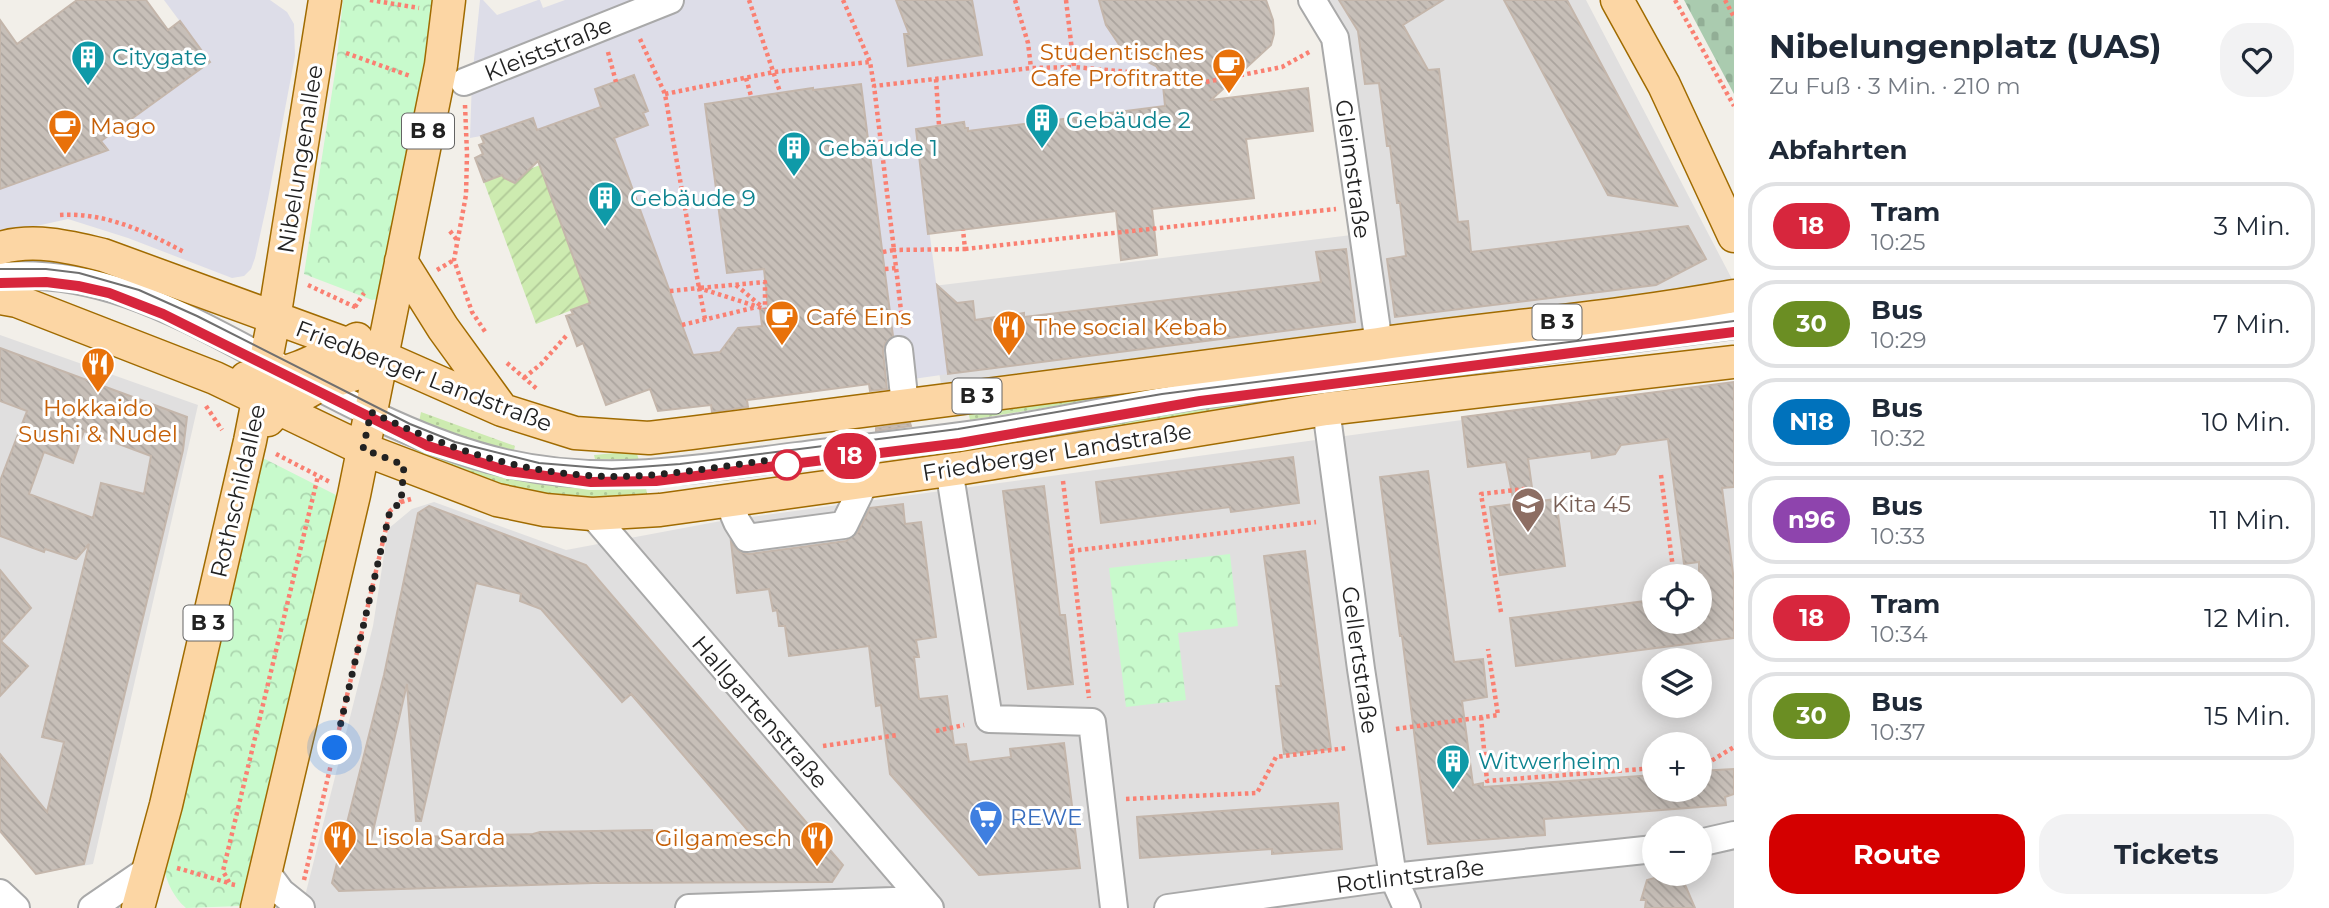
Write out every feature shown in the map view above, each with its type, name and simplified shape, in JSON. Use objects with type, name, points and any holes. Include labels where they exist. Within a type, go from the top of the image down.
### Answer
[{"type":"main road","name":"Nibelungenallee","points":[[274,318],[325,0]]},
{"type":"main road","points":[[1617,0],[1664,85],[1734,236]]},
{"type":"main road","name":"B 8","points":[[262,891],[371,412],[382,357],[377,317],[401,261],[441,65],[434,4]]},
{"type":"main road","points":[[1664,85],[1734,188]]},
{"type":"main road","name":"Friedberger Landstraße","points":[[0,248],[37,244],[70,247],[103,255],[382,357],[502,410],[575,433],[614,438],[649,438],[1280,358],[1648,311],[1734,296]]},
{"type":"main road","points":[[401,261],[443,328],[502,410]]},
{"type":"main road","name":"Friedberger Landstraße","points":[[0,298],[17,301],[215,378],[271,383],[363,449],[497,500],[545,510],[592,514],[660,510],[728,501],[1326,410],[1734,362]]},
{"type":"main road","points":[[271,383],[347,345],[377,317]]},
{"type":"main road","name":"Rothschildallee","points":[[138,908],[261,447],[271,383],[274,318]]},
{"type":"main road","points":[[271,383],[318,386],[355,374],[382,357]]},
{"type":"main road","points":[[150,864],[153,892],[159,908]]},
{"type":"street","name":"Kleiststraße","points":[[464,82],[670,0]]},
{"type":"street","name":"Gleimstraße","points":[[1312,0],[1335,38],[1379,344]]},
{"type":"street","name":"Friedberger Landstraße","points":[[0,276],[47,275],[78,279],[112,287],[165,307],[271,383]]},
{"type":"street","name":"Friedberger Landstraße","points":[[318,386],[429,440],[480,457],[569,474],[634,476],[983,433],[1200,395],[1734,325]]},
{"type":"street","points":[[899,349],[905,405]]},
{"type":"street","name":"Gellertstraße","points":[[1326,410],[1392,877],[1407,908]]},
{"type":"street","points":[[949,469],[989,719],[1092,722],[1114,908]]},
{"type":"street","name":"Hallgartenstraße","points":[[592,514],[926,904]]},
{"type":"street","points":[[1712,840],[1734,835]]},
{"type":"street","name":"Rotlintstraße","points":[[1168,908],[1392,877],[1642,850]]},
{"type":"street","points":[[92,908],[150,864]]},
{"type":"street","points":[[262,891],[281,892],[299,907]]},
{"type":"street","points":[[0,893],[16,908]]},
{"type":"street","points":[[690,908],[926,904]]},
{"type":"path","points":[[370,0],[434,4]]},
{"type":"path","points":[[749,0],[780,92]]},
{"type":"path","points":[[843,0],[870,62],[894,250]]},
{"type":"path","points":[[1015,0],[1031,68]]},
{"type":"path","points":[[1066,0],[1074,67]]},
{"type":"path","points":[[1675,0],[1734,106]]},
{"type":"path","points":[[1725,0],[1734,17]]},
{"type":"path","points":[[630,16],[664,94],[705,319]]},
{"type":"path","points":[[1206,82],[1282,67],[1335,38]]},
{"type":"path","points":[[348,41],[346,54],[410,76]]},
{"type":"path","points":[[664,94],[774,72],[870,62]]},
{"type":"path","points":[[874,86],[1031,68],[1074,67],[1162,75]]},
{"type":"path","points":[[746,78],[751,96]]},
{"type":"path","points":[[936,79],[939,125]]},
{"type":"path","points":[[464,82],[466,195],[454,260],[472,312],[487,335]]},
{"type":"path","points":[[463,149],[467,154]]},
{"type":"path","points":[[883,253],[894,250],[965,249],[1358,206]]},
{"type":"path","points":[[963,230],[965,249]]},
{"type":"path","points":[[450,232],[457,241]]},
{"type":"path","points":[[885,269],[896,268]]},
{"type":"path","points":[[303,282],[377,317]]},
{"type":"path","points":[[670,291],[765,282],[765,309]]},
{"type":"path","points":[[736,285],[765,309]]},
{"type":"path","points":[[699,288],[765,309]]},
{"type":"path","points":[[682,325],[758,307]]},
{"type":"path","points":[[501,359],[524,378],[541,364],[566,335]]},
{"type":"path","points":[[261,447],[339,487]]},
{"type":"path","points":[[1060,452],[1092,722]]},
{"type":"path","points":[[299,907],[390,511],[401,502],[404,465]]},
{"type":"path","points":[[1661,475],[1672,564]]},
{"type":"path","points":[[230,884],[223,872],[318,476]]},
{"type":"path","points":[[1501,612],[1481,494],[1524,489],[1525,498]]},
{"type":"path","points":[[1072,551],[1341,519]]},
{"type":"path","points":[[1128,799],[1257,793],[1276,757],[1498,715],[1488,649]]},
{"type":"path","points":[[1481,717],[1487,781],[1642,769]]},
{"type":"path","points":[[793,751],[898,735]]},
{"type":"path","points":[[1712,760],[1734,747]]},
{"type":"path","points":[[150,864],[262,891]]},
{"type":"shaded area","points":[[164,0],[270,0],[287,12],[294,24],[295,56],[268,199],[255,258],[251,269],[244,276],[232,278],[128,238],[68,219],[0,234],[0,189],[107,150],[90,125],[119,129],[210,62]]},
{"type":"shaded area","points":[[480,0],[497,15],[538,0],[543,8],[565,0],[1100,0],[1106,25],[1122,48],[1156,66],[1162,75],[1165,106],[968,131],[964,122],[916,129],[948,374],[899,381],[861,84],[812,88],[705,104],[727,273],[764,269],[768,309],[760,310],[763,336],[731,350],[693,355],[614,138],[648,125],[643,113],[648,111],[634,75],[595,89],[603,112],[591,111],[544,128],[540,138],[532,118],[470,138],[472,79]]},
{"type":"shaded area","points":[[1322,0],[1586,0],[1733,281],[942,390],[925,287],[1376,232],[1340,31]]},
{"type":"shaded area","points":[[0,335],[198,405],[93,864],[36,874],[0,833]]},
{"type":"shaded area","points":[[1734,383],[1734,908],[302,908],[373,626],[388,529],[412,509],[434,502],[566,550],[721,521]]},
{"type":"green space","points":[[343,0],[439,0],[386,285],[376,299],[372,300],[304,274],[336,66]]},
{"type":"green space","points":[[1684,0],[1734,0],[1734,94]]},
{"type":"green space","points":[[540,165],[590,303],[536,324],[484,182],[502,175],[514,182],[520,179],[522,172]]},
{"type":"green space","points":[[1096,396],[1091,400],[970,420],[968,411]]},
{"type":"green space","points":[[1277,397],[1278,407],[974,458],[973,447],[1129,419]]},
{"type":"green space","points":[[421,412],[515,446],[514,450],[485,445],[419,422]]},
{"type":"green space","points":[[413,447],[470,466],[528,480],[586,487],[646,488],[648,499],[576,499],[526,491],[410,454]]},
{"type":"green space","points":[[636,451],[639,460],[595,459],[594,455]]},
{"type":"green space","points":[[255,454],[336,495],[240,906],[186,908],[171,889],[163,866]]},
{"type":"green space","points":[[1230,554],[1238,626],[1178,633],[1186,700],[1126,707],[1109,568]]},
{"type":"building","name":"Citygate","points":[[77,0],[146,0],[168,30],[180,21],[210,62],[101,141],[108,150],[0,189],[0,20],[17,44]]},
{"type":"building","points":[[896,0],[972,0],[982,55],[908,66],[904,34],[909,34]]},
{"type":"building","name":"Gebäude 2","points":[[1099,0],[1266,0],[1273,20],[1274,34],[1271,45],[1211,100],[1308,88],[1313,131],[1246,139],[1254,198],[1152,209],[1157,255],[1121,260],[1116,211],[928,234],[916,129],[964,122],[968,131],[1165,106],[1162,75],[1156,66],[1122,49],[1106,25]]},
{"type":"building","points":[[1339,0],[1443,0],[1403,25],[1428,70],[1439,69],[1458,222],[1468,221],[1471,252],[1688,226],[1706,259],[1656,285],[1395,317],[1387,259],[1406,256],[1400,203],[1397,203],[1390,146],[1387,146],[1379,83],[1365,84],[1358,31]]},
{"type":"building","points":[[1504,0],[1567,0],[1677,206],[1608,195]]},
{"type":"building","points":[[634,75],[648,111],[643,113],[648,125],[614,138],[693,355],[720,352],[738,328],[762,326],[760,309],[768,308],[764,269],[727,273],[705,104],[813,88],[861,84],[893,336],[885,343],[883,351],[887,389],[870,391],[869,384],[747,400],[748,407],[712,412],[711,405],[658,411],[650,389],[606,405],[583,343],[577,346],[566,316],[573,314],[571,310],[590,303],[538,161],[515,183],[502,175],[484,182],[475,158],[483,154],[479,145],[484,143],[481,136],[533,118],[537,130],[601,107],[595,89]]},
{"type":"building","points":[[1346,249],[1355,322],[948,374],[937,285],[957,303],[973,301],[975,320],[1024,313],[1024,317],[1321,282],[1316,252]]},
{"type":"building","points":[[0,348],[187,417],[183,450],[84,864],[36,874],[0,831],[0,754],[47,812],[64,742],[42,737],[89,544],[76,559],[45,549],[44,552],[0,536],[0,481],[27,411],[0,401]],"holes":[[[84,431],[151,456],[144,494],[101,483],[93,518],[29,494],[44,452],[73,463]]]},
{"type":"building","points":[[1734,382],[1734,487],[1722,488],[1734,581],[1734,638],[1516,666],[1510,618],[1642,602],[1642,634],[1712,634],[1712,564],[1684,564],[1668,439],[1621,445],[1615,454],[1592,458],[1591,451],[1528,459],[1534,502],[1556,499],[1565,566],[1500,575],[1490,507],[1514,504],[1506,462],[1468,467],[1462,417]]},
{"type":"building","points":[[910,423],[911,426],[876,431],[876,428]]},
{"type":"building","points":[[1293,457],[1299,503],[1231,512],[1230,507],[1101,523],[1096,482]]},
{"type":"building","points":[[1428,471],[1454,662],[1483,659],[1487,697],[1462,701],[1473,785],[1483,783],[1483,787],[1642,776],[1642,802],[1712,802],[1712,770],[1734,769],[1734,794],[1725,797],[1726,805],[1544,819],[1545,835],[1428,844],[1380,477]]},
{"type":"building","points":[[1044,486],[1060,615],[1065,615],[1073,684],[1028,689],[1003,491]]},
{"type":"building","points":[[903,504],[905,524],[921,522],[936,637],[916,640],[919,657],[914,657],[919,699],[947,696],[954,745],[966,744],[969,762],[1011,757],[1010,749],[1064,743],[1080,868],[979,875],[890,774],[881,705],[876,706],[869,646],[789,656],[785,626],[779,626],[777,610],[773,611],[769,589],[737,593],[731,542],[740,552],[749,554],[846,541],[858,532],[870,508]]},
{"type":"building","points":[[429,506],[586,565],[843,865],[832,882],[593,883],[339,891],[332,883],[384,675],[418,513]],"holes":[[[476,583],[521,594],[520,601],[541,609],[622,702],[631,694],[750,833],[652,833],[652,830],[540,832],[417,837],[418,842],[370,844],[407,684],[416,821],[421,821]]]},
{"type":"building","points":[[1305,551],[1331,749],[1284,754],[1276,686],[1281,686],[1264,556]]},
{"type":"building","points":[[0,570],[31,608],[1,641],[28,666],[0,696]]},
{"type":"building","points":[[1338,803],[1342,849],[1272,854],[1272,849],[1140,858],[1137,817]]},
{"type":"building","points":[[1645,886],[1686,886],[1695,908],[1645,908],[1646,900],[1641,900]]},
{"type":"tram line","points":[[0,269],[46,269],[79,273],[139,290],[197,316],[410,424],[455,442],[539,463],[612,469],[680,464],[958,429],[1162,394],[1734,321]]},
{"type":"tram line","points":[[0,283],[46,282],[109,293],[163,314],[428,446],[508,471],[591,482],[656,481],[960,443],[1201,401],[1734,332]]},
{"type":"tram line","name":"18","points":[[0,283],[46,282],[109,293],[163,314],[407,438],[508,471],[591,482],[656,481],[960,443],[1200,401],[1734,332]]},
{"type":"place","name":"Citygate","points":[[88,87]]},
{"type":"place","name":"Studentisches Cafe Profitratte","points":[[1229,95]]},
{"type":"place","name":"Gebäude 2","points":[[1042,150]]},
{"type":"place","name":"Mago","points":[[65,156]]},
{"type":"place","name":"Gebäude 1","points":[[794,178]]},
{"type":"place","name":"Gebäude 9","points":[[605,228]]},
{"type":"place","name":"Café Eins","points":[[782,347]]},
{"type":"place","name":"The social Kebab","points":[[1009,357]]},
{"type":"place","name":"Hokkaido Sushi & Nudel","points":[[98,394]]},
{"type":"place","name":"Kita 45","points":[[1528,534]]},
{"type":"place","name":"Witwerheim","points":[[1453,791]]},
{"type":"place","name":"REWE","points":[[986,847]]},
{"type":"place","name":"L'isola Sarda","points":[[340,867]]},
{"type":"place","name":"Gilgamesch","points":[[817,868]]},
{"type":"route","points":[[335,748],[390,511],[401,502],[404,465],[363,449],[371,412],[429,440],[480,457],[569,474],[634,476],[786,458],[787,465]]}]
